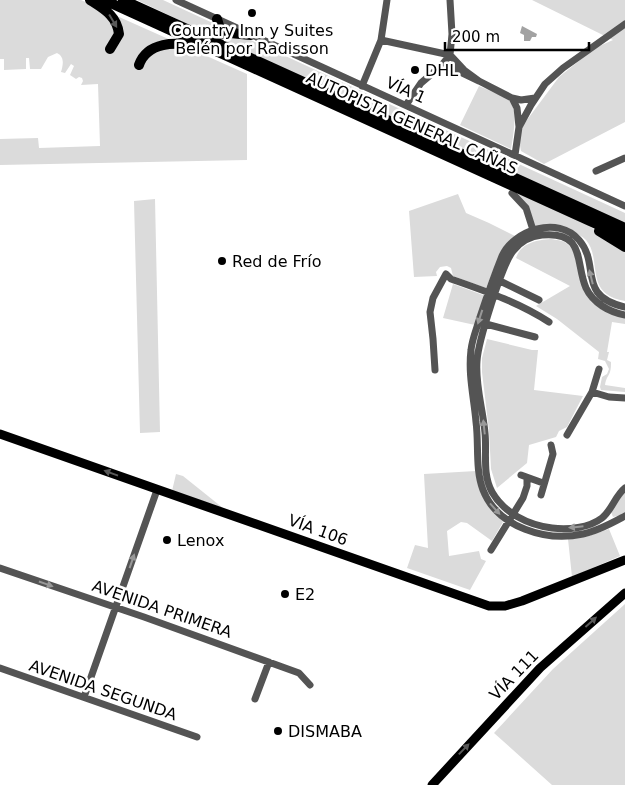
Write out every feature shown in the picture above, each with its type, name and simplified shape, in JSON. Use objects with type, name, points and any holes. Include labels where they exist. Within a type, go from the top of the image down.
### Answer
[{"type":"highway","points":[[90,0],[109,14],[116,23],[118,34],[110,49]]},
{"type":"highway","name":"AUTOPISTA GENERAL CAÑAS","points":[[104,0],[625,236]]},
{"type":"highway","points":[[123,0],[625,228]]},
{"type":"highway","points":[[214,35],[220,29],[217,19]]},
{"type":"highway","points":[[199,34],[230,33],[251,35]]},
{"type":"highway","points":[[139,65],[145,55],[157,47],[167,44],[187,44],[369,120]]},
{"type":"highway","points":[[579,215],[595,228],[625,246]]},
{"type":"main road","name":"VÍA 106","points":[[0,434],[489,606],[512,604],[625,560]]},
{"type":"main road","name":"VÍA 111","points":[[432,785],[540,668],[625,593]]},
{"type":"street","name":"VÍA 1","points":[[176,0],[625,206]]},
{"type":"street","points":[[362,86],[380,40],[387,0]]},
{"type":"street","points":[[406,105],[421,83],[450,55],[452,34],[450,0]]},
{"type":"street","points":[[519,127],[528,109],[545,84],[557,73],[625,24]]},
{"type":"street","points":[[380,40],[450,55],[464,70],[479,81]]},
{"type":"street","points":[[440,66],[452,68],[512,98],[521,100],[535,98]]},
{"type":"street","points":[[512,98],[517,108],[519,127],[515,155]]},
{"type":"street","points":[[517,108],[528,109]]},
{"type":"street","points":[[596,171],[625,158]]},
{"type":"street","points":[[512,193],[526,208],[533,233]]},
{"type":"street","points":[[625,315],[612,312],[594,286],[590,278],[588,255],[578,238],[560,229],[549,228],[515,238],[505,248],[492,294],[478,353],[474,385],[481,482],[491,504],[508,521],[533,532],[555,536],[584,534],[625,516]]},
{"type":"street","points":[[533,233],[512,252],[472,343],[470,367],[485,431],[487,478],[493,493],[512,514],[530,522],[556,528],[582,526],[602,518],[625,488]]},
{"type":"street","points":[[434,370],[430,312],[433,298],[446,274],[450,279],[529,309],[549,322]]},
{"type":"street","points":[[500,281],[539,300]]},
{"type":"street","points":[[605,304],[625,307]]},
{"type":"street","points":[[486,324],[535,336]]},
{"type":"street","points":[[567,435],[592,392],[599,368]]},
{"type":"street","points":[[592,392],[609,397],[625,398]]},
{"type":"street","points":[[541,495],[553,454],[551,445]]},
{"type":"street","points":[[491,550],[523,498],[527,486],[524,477],[543,483]]},
{"type":"street","points":[[84,698],[157,490]]},
{"type":"street","points":[[602,518],[607,524]]},
{"type":"street","name":"AVENIDA PRIMERA","points":[[0,568],[116,607],[299,673],[310,685]]},
{"type":"street","points":[[255,699],[269,662]]},
{"type":"street","name":"AVENIDA SEGUNDA","points":[[0,668],[197,737]]},
{"type":"shaded area","points":[[0,0],[81,0],[247,74],[247,160],[0,165],[0,139],[38,138],[39,148],[100,146],[98,84],[81,85],[82,78],[76,79],[70,75],[74,66],[71,64],[65,73],[61,72],[62,59],[57,53],[48,57],[41,69],[30,69],[29,58],[26,58],[26,69],[4,70],[4,59],[0,59]]},
{"type":"shaded area","points":[[137,0],[163,0],[215,24],[216,33],[204,32]]},
{"type":"shaded area","points":[[532,0],[625,0],[625,122],[544,164],[521,151],[519,140],[521,128],[559,77],[595,48],[613,40]]},
{"type":"shaded area","points":[[522,26],[537,34],[536,37],[532,37],[530,41],[524,41],[524,35],[520,33]]},
{"type":"shaded area","points":[[242,36],[625,213],[625,226],[215,38]]},
{"type":"shaded area","points":[[479,86],[505,97],[511,103],[514,122],[511,149],[460,125]]},
{"type":"shaded area","points":[[515,192],[583,222],[625,250],[625,301],[612,297],[599,284],[591,248],[583,237],[558,226],[534,226]]},
{"type":"shaded area","points":[[458,194],[466,213],[515,236],[502,249],[486,288],[453,276],[451,268],[447,266],[440,267],[436,272],[437,276],[414,277],[409,211]]},
{"type":"shaded area","points":[[155,199],[160,432],[140,433],[134,201]]},
{"type":"shaded area","points":[[551,239],[564,242],[571,248],[576,260],[581,283],[589,299],[602,310],[625,318],[625,324],[612,322],[607,352],[609,352],[607,360],[611,362],[611,368],[605,385],[625,388],[625,392],[601,390],[602,377],[607,374],[609,369],[605,361],[598,359],[599,352],[557,319],[536,306],[570,286],[516,258],[521,249],[530,243]]},
{"type":"shaded area","points":[[453,284],[483,295],[475,325],[443,318]]},
{"type":"shaded area","points":[[487,339],[538,350],[534,390],[583,396],[567,427],[559,431],[556,437],[529,445],[527,463],[497,488],[491,469],[489,431],[482,372],[482,358]]},
{"type":"shaded area","points":[[476,471],[479,488],[483,497],[503,522],[492,541],[467,523],[461,522],[447,531],[449,556],[479,551],[481,559],[486,561],[470,590],[407,568],[415,545],[428,548],[424,474]]},
{"type":"shaded area","points":[[176,474],[183,476],[223,508],[172,491]]},
{"type":"shaded area","points":[[625,491],[625,514],[613,517],[611,512]]},
{"type":"shaded area","points":[[609,529],[620,556],[572,577],[568,539],[586,537]]},
{"type":"shaded area","points":[[625,604],[625,785],[552,785],[494,733],[553,669]]},
{"type":"place","name":"Country Inn y Suites Belén por Radisson","points":[[252,13]]},
{"type":"place","name":"DHL","points":[[415,70]]},
{"type":"place","name":"Red de Frío","points":[[222,261]]},
{"type":"place","name":"Lenox","points":[[167,540]]},
{"type":"place","name":"E2","points":[[285,594]]},
{"type":"place","name":"DISMABA","points":[[278,731]]}]
